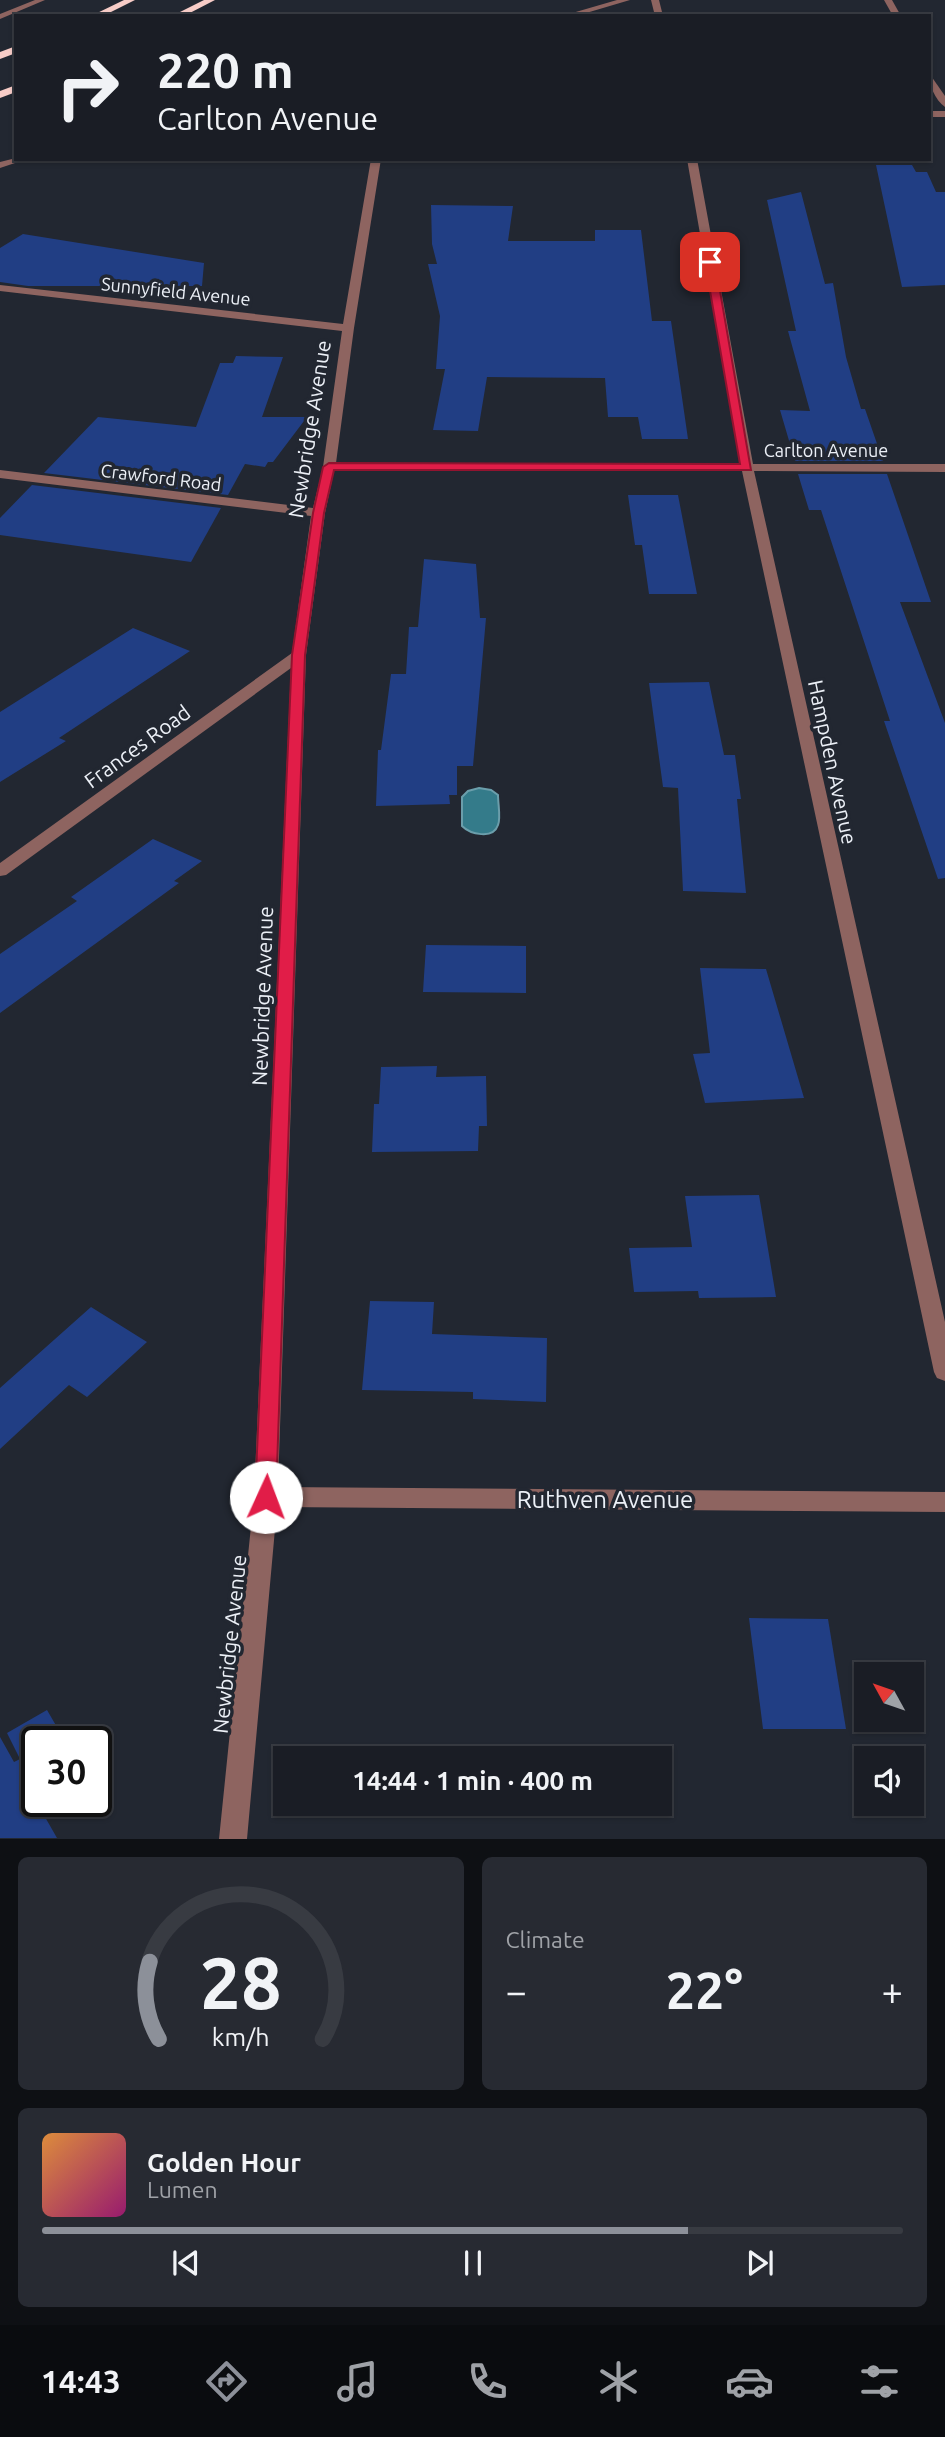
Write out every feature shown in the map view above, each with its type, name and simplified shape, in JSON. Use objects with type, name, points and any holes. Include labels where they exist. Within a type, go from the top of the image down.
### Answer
[{"type":"highway","points":[[100,14],[131,0]]},
{"type":"highway","points":[[180,14],[211,0]]},
{"type":"street","points":[[0,16],[41,0]]},
{"type":"street","points":[[574,14],[626,0]]},
{"type":"street","points":[[931,79],[945,104]]},
{"type":"street","name":"Newbridge Avenue","points":[[233,1839],[266,1497],[299,655],[318,513],[329,467],[348,328],[376,161]]},
{"type":"street","name":"Hampden Avenue","points":[[692,161],[747,467],[945,1372]]},
{"type":"street","name":"Sunnyfield Avenue","points":[[0,288],[348,328]]},
{"type":"street","name":"Carlton Avenue","points":[[329,467],[945,468]]},
{"type":"street","name":"Crawford Road","points":[[0,474],[318,513]]},
{"type":"street","name":"Frances Road","points":[[0,871],[299,655]]},
{"type":"street","name":"Ruthven Avenue","points":[[266,1497],[945,1502]]},
{"type":"water","points":[[479,788],[491,790],[498,795],[498,825],[487,834],[476,833],[462,826],[462,797],[468,791]]},
{"type":"building","points":[[876,165],[912,165],[916,172],[927,172],[936,192],[945,192],[945,285],[902,287]]},
{"type":"building","points":[[801,192],[825,284],[833,283],[846,357],[861,409],[865,409],[883,461],[795,461],[780,410],[810,411],[788,331],[796,331],[767,200]]},
{"type":"building","points":[[431,205],[513,206],[508,241],[595,241],[595,230],[641,230],[652,321],[671,321],[688,439],[642,439],[638,417],[608,417],[605,378],[487,377],[478,431],[433,430],[445,369],[436,369],[440,316],[428,264],[437,264],[432,244]]},
{"type":"building","points":[[23,234],[204,263],[202,286],[28,286],[0,282],[0,248]]},
{"type":"building","points":[[236,356],[283,357],[262,417],[307,417],[273,462],[268,462],[265,467],[245,464],[228,495],[44,473],[98,417],[196,427],[220,363],[233,363]]},
{"type":"building","points":[[798,474],[887,474],[931,602],[900,602],[945,723],[945,878],[938,879],[884,721],[890,721],[821,510],[809,510]]},
{"type":"building","points":[[32,485],[221,508],[191,562],[0,535],[0,518]]},
{"type":"building","points":[[628,495],[678,495],[697,594],[649,594],[642,545],[635,545]]},
{"type":"building","points":[[424,559],[476,564],[480,618],[486,618],[473,766],[457,766],[457,795],[449,795],[450,804],[376,806],[378,750],[381,750],[391,674],[406,674],[409,627],[418,627]]},
{"type":"building","points":[[133,628],[190,651],[59,738],[66,741],[0,782],[0,712]]},
{"type":"building","points":[[709,682],[724,755],[735,755],[741,799],[737,799],[746,893],[683,891],[678,788],[663,787],[649,683]]},
{"type":"building","points":[[153,839],[202,861],[174,881],[179,883],[0,1013],[0,954],[77,901],[71,897]]},
{"type":"building","points":[[426,945],[526,946],[526,993],[423,992]]},
{"type":"building","points":[[700,968],[766,969],[804,1098],[705,1103],[693,1054],[710,1053]]},
{"type":"building","points":[[437,1066],[436,1077],[486,1076],[487,1126],[479,1126],[478,1151],[372,1152],[374,1104],[379,1104],[381,1067]]},
{"type":"building","points":[[759,1195],[776,1297],[699,1298],[698,1291],[634,1292],[629,1248],[692,1247],[685,1196]]},
{"type":"building","points":[[370,1301],[434,1302],[432,1334],[547,1338],[546,1402],[473,1399],[473,1392],[362,1390]]},
{"type":"building","points":[[91,1307],[147,1342],[87,1397],[69,1385],[0,1449],[0,1388]]},
{"type":"building","points":[[749,1618],[828,1619],[846,1729],[763,1729]]},
{"type":"building","points":[[47,1710],[56,1726],[21,1726],[21,1817],[45,1817],[57,1838],[0,1838],[0,1737],[14,1762],[20,1759],[7,1733]]},
{"type":"route","points":[[266,1497],[299,655],[318,513],[329,467],[747,467],[710,262]]}]
